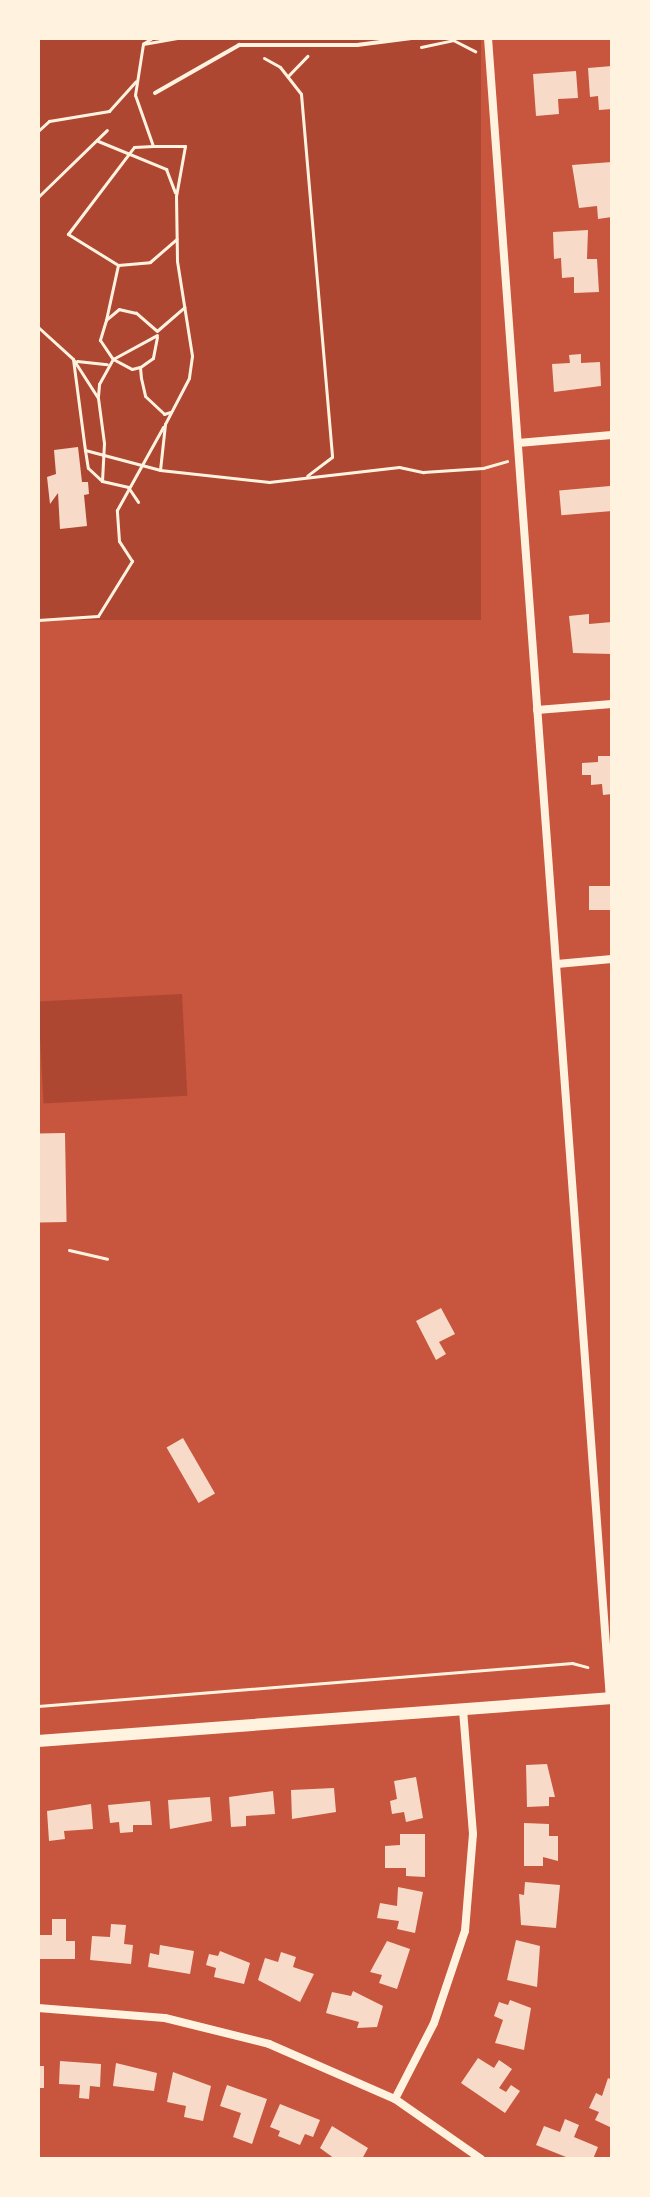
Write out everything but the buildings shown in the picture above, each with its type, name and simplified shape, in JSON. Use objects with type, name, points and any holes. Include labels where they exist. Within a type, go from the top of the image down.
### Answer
[{"type":"main road","points":[[38,1741],[611,1698]]},
{"type":"street","points":[[488,38],[611,1698]]},
{"type":"street","points":[[518,443],[612,435]]},
{"type":"street","points":[[537,710],[612,704]]},
{"type":"street","points":[[557,964],[612,959]]},
{"type":"street","points":[[395,2099],[434,2023],[465,1931],[473,1834],[463,1709]]},
{"type":"street","points":[[38,2008],[113,2011],[217,2028],[323,2064],[395,2099],[481,2159]]},
{"type":"lane","points":[[155,93],[239,45],[357,45],[412,38]]},
{"type":"path","points":[[143,38],[135,95],[153,146]]},
{"type":"path","points":[[143,44],[152,38]]},
{"type":"path","points":[[143,44],[178,38]]},
{"type":"path","points":[[260,56],[280,67],[301,94],[332,457],[304,478]]},
{"type":"path","points":[[38,131],[49,121],[109,111],[137,80]]},
{"type":"path","points":[[38,197],[107,130]]},
{"type":"path","points":[[98,141],[166,169],[176,196]]},
{"type":"path","points":[[38,620],[98,616],[132,561],[115,523],[128,487],[189,378],[192,356],[177,239],[176,196],[185,146],[153,146],[129,152],[68,234],[118,265],[150,262],[177,239]]},
{"type":"path","points":[[118,265],[100,340],[113,359],[132,369],[153,358],[157,333]]},
{"type":"path","points":[[102,481],[104,457],[98,398],[107,364],[157,333],[184,307]]},
{"type":"path","points":[[106,320],[127,309],[157,333]]},
{"type":"path","points":[[38,327],[73,359],[98,398]]},
{"type":"path","points":[[73,359],[107,364]]},
{"type":"path","points":[[73,359],[88,468],[102,481],[128,487],[138,502]]},
{"type":"path","points":[[140,367],[145,396],[164,414],[170,412]]},
{"type":"path","points":[[160,470],[165,424]]},
{"type":"path","points":[[85,450],[160,470],[238,482],[399,467],[423,472],[483,468],[507,461]]},
{"type":"path","points":[[69,1250],[107,1259]]},
{"type":"path","points":[[38,1706],[572,1663],[587,1667]]},
{"type":"shaded area","points":[[38,38],[481,38],[481,620],[38,620]]},
{"type":"shaded area","points":[[182,994],[187,1096],[44,1103],[38,1002]]}]
